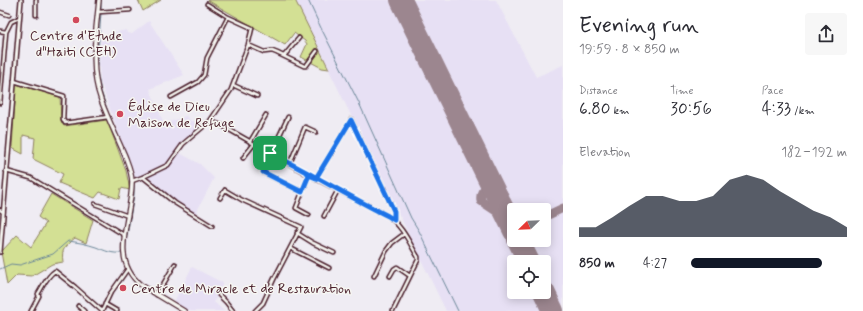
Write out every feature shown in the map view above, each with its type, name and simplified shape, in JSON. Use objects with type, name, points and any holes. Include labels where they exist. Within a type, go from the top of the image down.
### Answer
[{"type":"main road","points":[[99,0],[94,71],[101,100],[131,172],[132,181],[125,235],[124,256],[127,270],[141,286],[184,311]]},
{"type":"street","points":[[0,252],[2,211],[21,0]]},
{"type":"street","points":[[36,0],[36,15]]},
{"type":"street","points":[[132,181],[168,165],[183,144],[210,121],[231,90],[248,45],[252,28],[228,17],[207,4]]},
{"type":"street","points":[[98,12],[130,10]]},
{"type":"street","points":[[0,12],[9,15]]},
{"type":"street","points":[[171,97],[198,82],[204,75],[207,58],[228,17]]},
{"type":"street","points":[[0,103],[6,32],[11,22],[19,18]]},
{"type":"street","points":[[0,31],[6,32]]},
{"type":"street","points":[[284,56],[299,38]]},
{"type":"street","points":[[248,45],[264,52],[272,51],[304,66],[306,66],[317,51]]},
{"type":"street","points":[[0,61],[4,62]]},
{"type":"street","points":[[14,81],[64,96],[63,119],[65,123],[108,117]]},
{"type":"street","points":[[233,85],[257,96]]},
{"type":"street","points":[[250,142],[266,114]]},
{"type":"street","points":[[288,117],[270,153],[263,172],[302,192]]},
{"type":"street","points":[[316,178],[351,120],[394,211],[394,220]]},
{"type":"street","points":[[210,121],[221,125],[309,175],[394,220],[418,257],[418,260],[393,311]]},
{"type":"street","points":[[290,163],[305,127],[316,132]]},
{"type":"street","points":[[243,158],[254,144]]},
{"type":"street","points":[[6,170],[31,178],[125,235]]},
{"type":"street","points":[[309,175],[296,208],[309,214]]},
{"type":"street","points":[[142,177],[175,203],[212,226]]},
{"type":"street","points":[[220,198],[225,190],[242,200],[301,226],[263,303],[255,311]]},
{"type":"street","points":[[324,216],[338,190]]},
{"type":"street","points":[[95,204],[128,216]]},
{"type":"street","points":[[297,234],[334,253]]},
{"type":"street","points":[[374,276],[386,251],[392,243],[404,234]]},
{"type":"street","points":[[290,248],[329,268]]},
{"type":"street","points":[[157,295],[175,264]]},
{"type":"street","points":[[390,276],[397,267],[410,276]]},
{"type":"street","points":[[31,311],[45,282],[55,271],[102,311],[110,294],[127,270]]},
{"type":"street","points":[[219,295],[233,311]]},
{"type":"street","points":[[105,304],[117,311]]},
{"type":"street","points":[[78,306],[84,311]]},
{"type":"shaded area","points":[[295,0],[496,0],[536,77],[563,65],[563,311],[446,311]]},
{"type":"shaded area","points":[[149,21],[184,75],[150,89],[164,124],[186,116],[191,121],[209,120],[181,142],[176,151],[200,164],[214,178],[195,215],[179,206],[143,176],[135,179],[100,81],[99,66],[101,36],[126,30],[127,33],[132,34]]},
{"type":"shaded area","points":[[192,267],[223,283],[214,302],[224,311],[190,311],[174,302]]},
{"type":"green space","points":[[138,0],[161,0],[143,11]]},
{"type":"green space","points":[[207,0],[295,0],[329,69],[322,68],[301,57],[307,44],[294,33],[285,45]]},
{"type":"green space","points":[[16,84],[60,97],[61,121],[64,126],[107,120],[126,171],[130,190],[121,188],[119,199],[100,192],[95,198],[59,183],[63,174],[33,159],[35,138],[23,135],[23,154],[12,148]]},
{"type":"green space","points":[[51,194],[93,220],[86,243],[75,238],[64,248],[63,262],[52,264],[32,276],[17,275],[7,285],[1,252],[17,235],[31,247],[46,223],[38,217]]},
{"type":"waterway","points":[[101,0],[101,9]]},
{"type":"waterway","points":[[308,0],[359,103],[411,218],[419,231],[458,311]]},
{"type":"waterway","points":[[97,65],[101,14]]},
{"type":"waterway","points":[[97,72],[101,91],[111,121]]},
{"type":"waterway","points":[[125,248],[134,195],[134,182]]},
{"type":"waterway","points":[[0,269],[11,264],[20,265],[53,254],[68,241],[89,245],[112,253],[123,253]]},
{"type":"taxiway","points":[[503,208],[505,197],[501,190],[493,187],[486,188],[482,193],[481,201],[507,218]]},
{"type":"taxiway","points":[[551,214],[563,208]]},
{"type":"runway","points":[[401,0],[507,217]]},
{"type":"runway","points":[[522,247],[526,255]]},
{"type":"runway","points":[[547,299],[553,311]]},
{"type":"place","name":"Centre d'Etude d\"Haiti (CEH)","points":[[76,20]]},
{"type":"place","name":"Église de Dieu Maison de Refuge","points":[[120,114]]},
{"type":"place","name":"Centre de Miracle et de Restauration","points":[[123,288]]},
{"type":"route","points":[[270,153],[263,172],[302,192],[309,175],[316,178],[351,120],[394,211],[394,220],[309,175],[270,153]]}]
